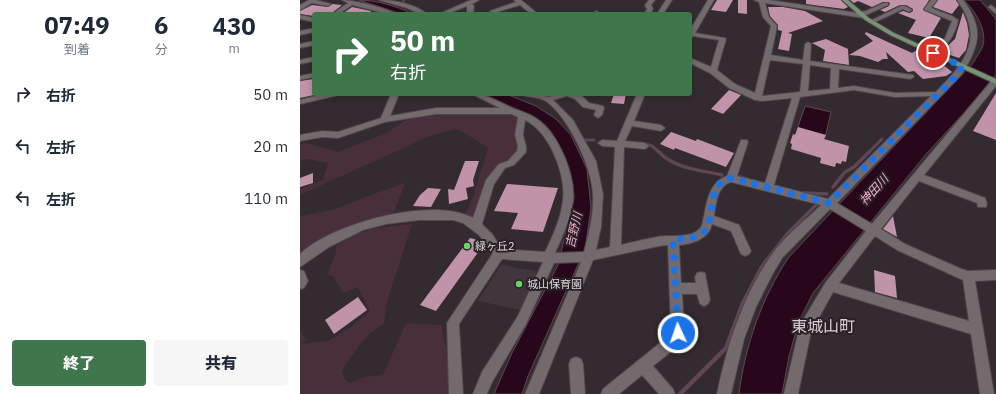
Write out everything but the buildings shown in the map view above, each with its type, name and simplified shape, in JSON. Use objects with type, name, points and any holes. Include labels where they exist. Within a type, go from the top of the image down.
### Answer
[{"type":"main road","points":[[845,0],[871,22],[892,34],[996,82]]},
{"type":"street","points":[[382,0],[399,4],[419,12]]},
{"type":"street","points":[[452,3],[459,0]]},
{"type":"street","points":[[648,12],[650,9],[648,5],[652,0]]},
{"type":"street","points":[[661,12],[669,0]]},
{"type":"street","points":[[692,34],[711,0]]},
{"type":"street","points":[[759,0],[862,15],[886,4]]},
{"type":"street","points":[[758,98],[774,26],[766,18],[759,0]]},
{"type":"street","points":[[933,53],[949,36],[954,27],[955,20],[927,9],[934,0]]},
{"type":"street","points":[[724,394],[730,364],[743,323],[764,277],[778,255],[831,204],[958,74],[963,67],[971,52],[976,36],[970,16],[960,0]]},
{"type":"street","points":[[300,8],[313,1],[328,4]]},
{"type":"street","points":[[446,12],[470,1],[470,12]]},
{"type":"street","points":[[494,12],[493,11],[518,1],[532,12]]},
{"type":"street","points":[[337,12],[347,3],[387,12]]},
{"type":"street","points":[[793,6],[796,14]]},
{"type":"street","points":[[871,22],[902,7],[909,10]]},
{"type":"street","points":[[991,7],[996,12]]},
{"type":"street","points":[[367,12],[374,8]]},
{"type":"street","points":[[300,17],[312,20]]},
{"type":"street","points":[[300,33],[312,30]]},
{"type":"street","points":[[692,36],[723,39],[713,70]]},
{"type":"street","points":[[300,46],[312,43]]},
{"type":"street","points":[[768,188],[801,95],[808,44]]},
{"type":"street","points":[[767,57],[910,77]]},
{"type":"street","points":[[300,62],[312,59]]},
{"type":"street","points":[[692,61],[713,70],[732,86],[766,100],[854,88],[895,95],[938,94]]},
{"type":"street","points":[[834,67],[834,90]]},
{"type":"street","points":[[300,78],[312,75]]},
{"type":"street","points":[[791,394],[805,330],[830,286],[872,229],[918,177],[996,82]]},
{"type":"street","points":[[300,102],[324,96]]},
{"type":"street","points":[[384,120],[394,96]]},
{"type":"street","points":[[480,96],[534,121],[543,129],[556,147],[567,182],[568,200],[560,232],[551,258],[522,320],[487,377],[480,394]]},
{"type":"street","points":[[536,96],[548,99],[559,96]]},
{"type":"street","points":[[574,96],[578,97],[586,105],[600,108],[598,116]]},
{"type":"street","points":[[615,250],[620,144],[640,96]]},
{"type":"street","points":[[532,394],[587,257],[596,227],[598,194],[591,161],[570,122],[548,99]]},
{"type":"street","points":[[300,138],[322,134],[338,134],[384,120],[436,111],[512,111]]},
{"type":"street","points":[[476,225],[489,183],[502,166],[511,163],[521,152],[522,146],[519,134],[522,116]]},
{"type":"street","points":[[630,123],[661,128]]},
{"type":"street","points":[[731,178],[744,142]]},
{"type":"street","points":[[602,143],[645,146]]},
{"type":"street","points":[[918,177],[981,202],[982,204]]},
{"type":"street","points":[[500,254],[551,258],[587,257],[659,241],[698,236],[704,231],[709,219],[716,190],[726,179],[731,178],[831,204],[901,248],[932,263],[968,276],[996,275]]},
{"type":"street","points":[[300,262],[304,256],[319,247],[352,231],[378,221],[440,214],[460,217],[476,225],[496,245],[500,254]]},
{"type":"street","points":[[709,219],[735,228],[745,251]]},
{"type":"street","points":[[608,394],[678,337],[673,240]]},
{"type":"street","points":[[456,394],[453,323],[500,254]]},
{"type":"street","points":[[300,275],[302,281],[300,284]]},
{"type":"street","points":[[968,276],[975,329],[987,394]]},
{"type":"street","points":[[830,286],[975,329]]},
{"type":"street","points":[[675,289],[702,288]]},
{"type":"street","points":[[576,364],[578,394]]},
{"type":"street","points":[[644,366],[668,394]]},
{"type":"shaded area","points":[[448,113],[510,114],[519,118],[519,152],[510,161],[500,165],[475,222],[466,213],[474,194],[488,148],[458,129],[432,135],[300,195],[300,189],[323,180],[328,163],[308,159],[300,161],[300,144],[307,143],[338,152],[384,134],[406,120]]},
{"type":"shaded area","points":[[405,183],[393,215],[300,257],[300,216],[335,209]]},
{"type":"shaded area","points":[[412,224],[387,301],[384,323],[360,344],[342,371],[345,380],[350,383],[364,377],[383,375],[406,323],[441,325],[448,357],[452,394],[300,394],[300,347],[302,344],[328,341],[348,329],[370,311],[358,287],[343,293],[333,276],[327,275],[336,253],[336,246],[354,235],[375,228]]},
{"type":"shaded area","points":[[501,265],[541,272],[520,310],[478,301]]},
{"type":"shaded area","points":[[300,329],[306,340],[300,345]]},
{"type":"water","points":[[359,0],[386,4],[408,12],[395,12]]},
{"type":"water","name":"神田川","points":[[964,0],[980,0],[995,18],[996,75],[976,100],[927,153],[813,293],[799,321],[789,356],[782,394],[739,394],[750,340],[756,322],[779,272],[789,257],[974,62],[981,50],[984,40],[982,27],[972,9]]},
{"type":"water","name":"吉野川","points":[[487,96],[511,96],[536,106],[556,119],[571,135],[587,169],[591,208],[585,249],[528,376],[522,394],[494,394],[512,353],[558,265],[574,198],[571,178],[565,157],[549,129],[534,117]]},
{"type":"water","points":[[805,106],[831,112],[825,138],[797,130]]},
{"type":"waterway","points":[[833,187],[845,172],[854,167],[882,139]]},
{"type":"waterway","points":[[583,140],[594,140]]},
{"type":"waterway","points":[[642,143],[652,146],[660,153]]},
{"type":"waterway","points":[[660,153],[665,158],[680,165],[722,175]]},
{"type":"waterway","points":[[735,176],[747,179]]},
{"type":"waterway","points":[[804,193],[827,194]]},
{"type":"waterway","points":[[767,260],[787,234],[817,204]]},
{"type":"waterway","points":[[680,394],[726,348],[743,303],[762,267],[768,259]]},
{"type":"place","name":"緑ヶ丘2","points":[[467,246]]},
{"type":"place","name":"城山保育園","points":[[519,284]]},
{"type":"district","name":"東城山町","points":[[823,326]]},
{"type":"route","points":[[678,333],[673,240],[682,240],[695,237],[704,231],[709,219],[714,194],[718,186],[726,179],[731,178],[829,203],[958,74],[962,66],[933,53]]}]
